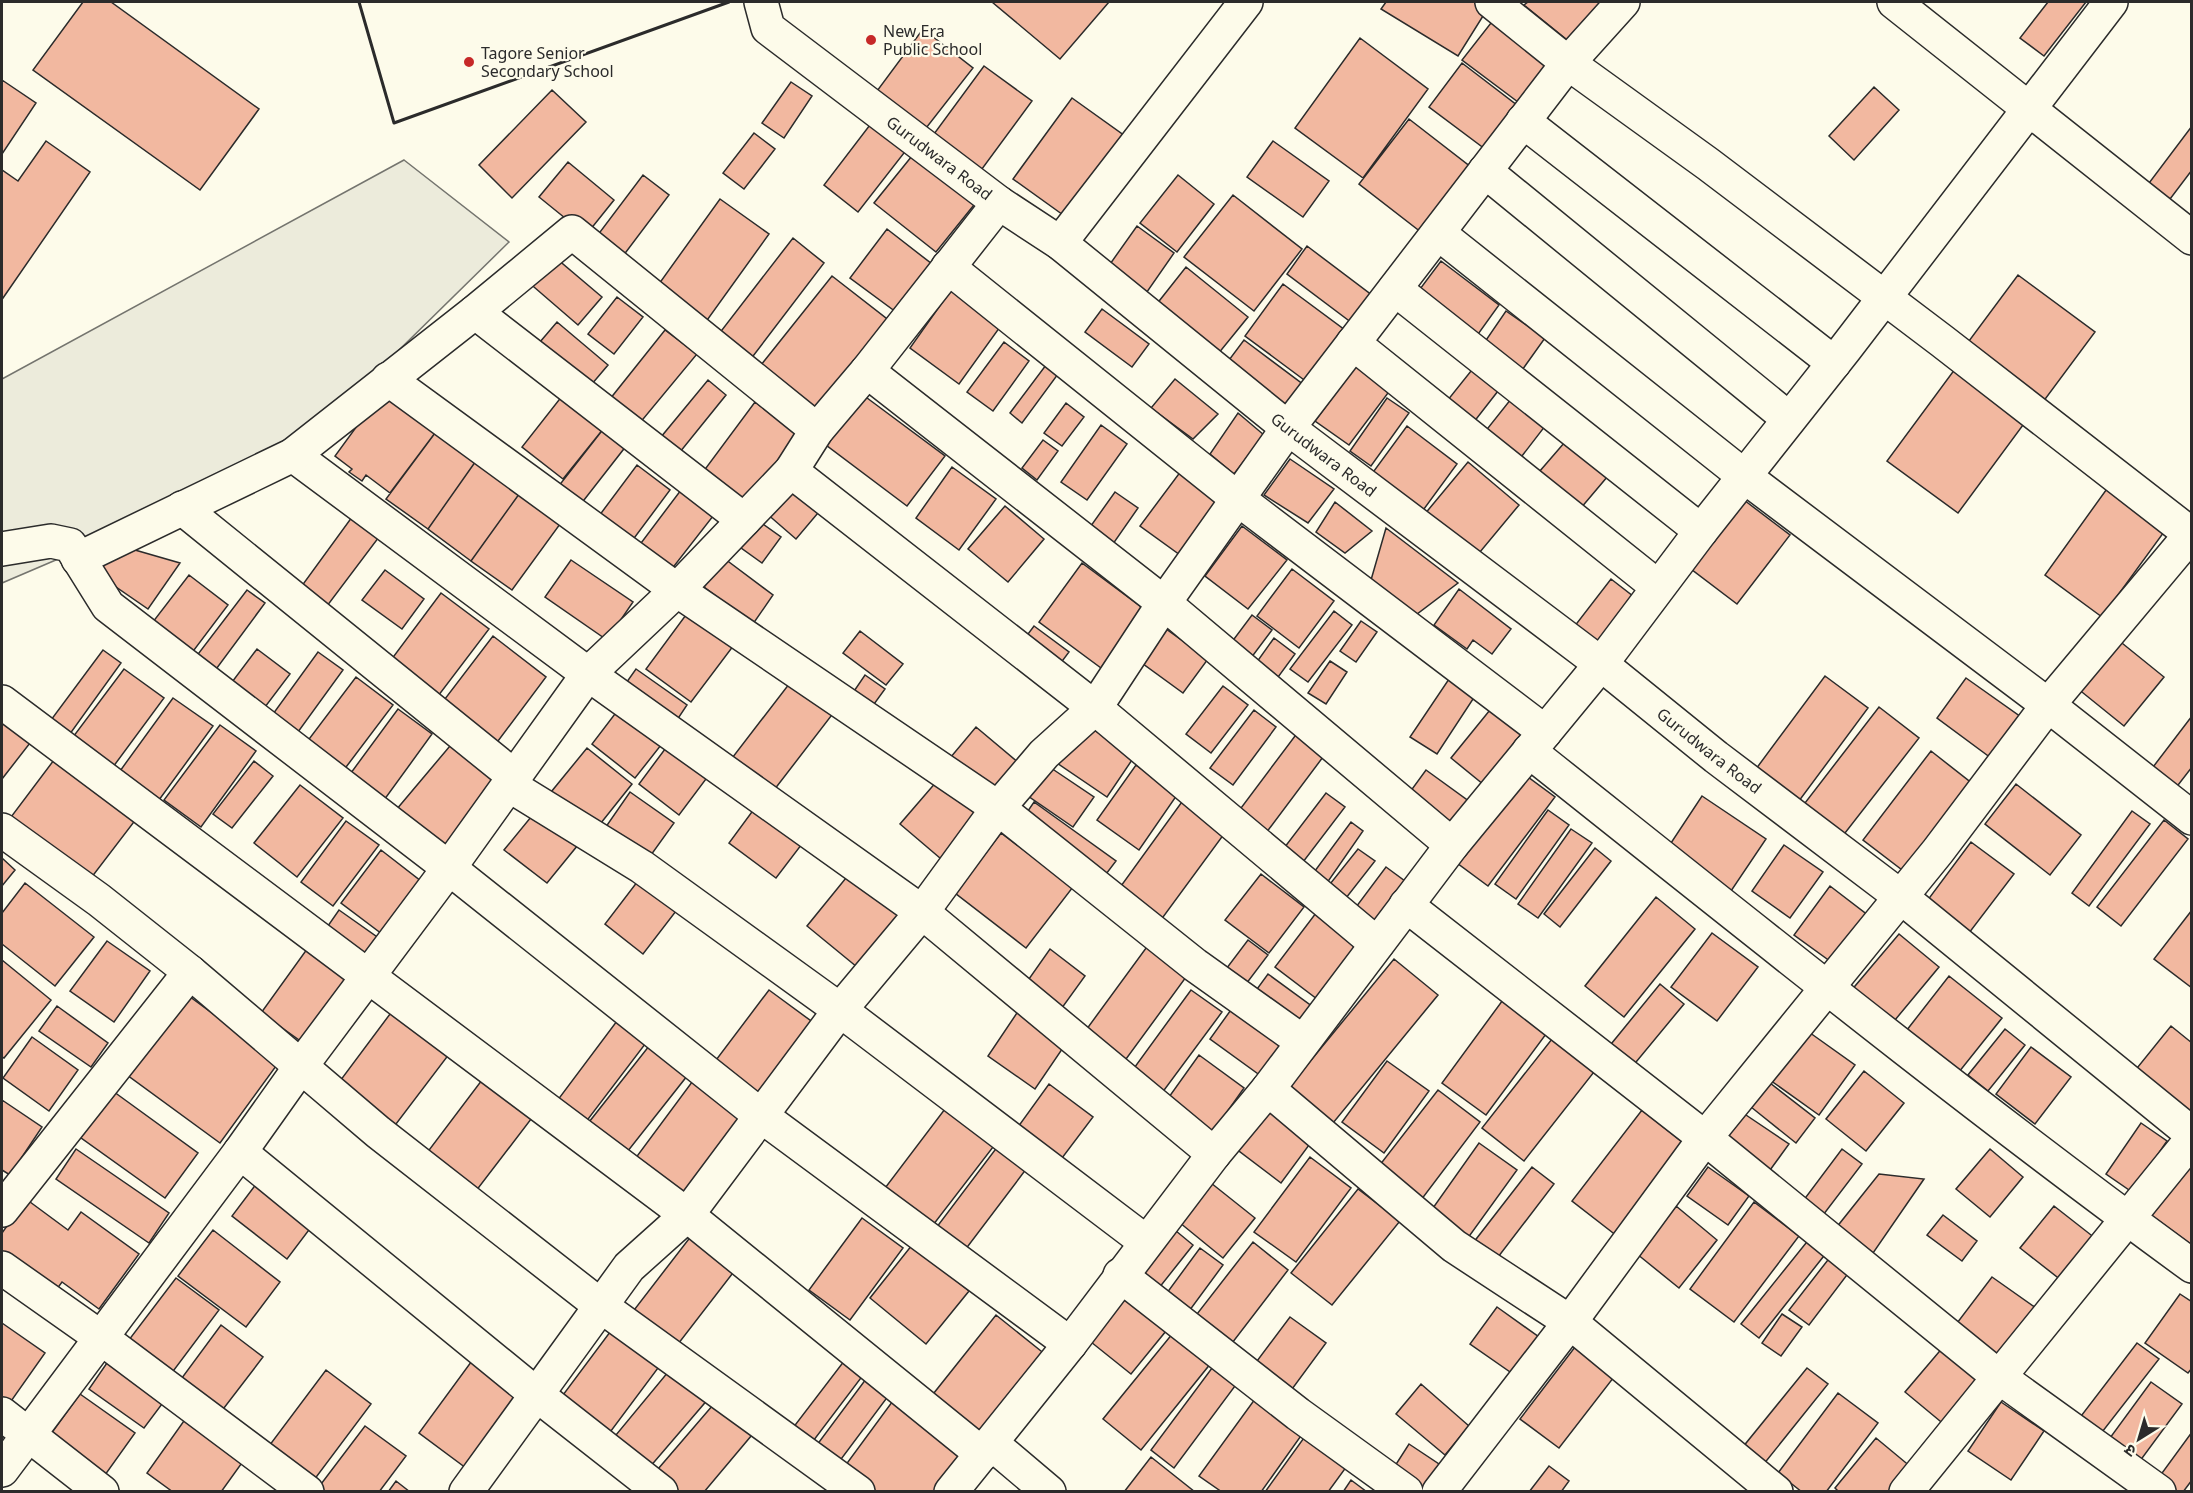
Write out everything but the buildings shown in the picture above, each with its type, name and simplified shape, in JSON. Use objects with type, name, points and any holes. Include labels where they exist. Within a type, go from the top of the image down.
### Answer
[{"type":"street","name":"Gurudwara Road","points":[[761,2],[768,28],[999,203],[1060,243],[1288,428],[1601,664],[1716,757],[1901,897],[2192,1134]]},
{"type":"street","points":[[1060,243],[1246,2]]},
{"type":"street","points":[[1439,1491],[1570,1322],[1705,1138],[1901,897],[2048,705],[2191,534],[1708,164],[1568,63],[1492,2]]},
{"type":"street","points":[[466,1491],[629,1267],[687,1215],[840,1010],[922,912],[998,808],[1044,754],[1095,708],[1164,603],[1288,428],[1568,63],[1623,2]]},
{"type":"street","points":[[1894,2],[2192,238]]},
{"type":"street","points":[[951,1491],[1070,1344],[1120,1275],[1268,1089],[1452,845],[1601,664],[1658,586],[1885,298],[2111,2]]},
{"type":"street","points":[[1523,121],[1834,363]]},
{"type":"street","points":[[1485,171],[1789,419]]},
{"type":"street","points":[[2,1470],[240,1152],[301,1066],[449,868],[588,674],[677,590],[790,471],[817,430],[867,371],[999,203]]},
{"type":"street","points":[[78,559],[293,454],[475,312],[572,232],[817,430]]},
{"type":"street","points":[[1438,233],[1744,476],[2048,705],[2192,818]]},
{"type":"street","points":[[948,267],[1537,741],[1828,988],[2126,1218],[2192,1266]]},
{"type":"street","points":[[1395,289],[1701,531]]},
{"type":"street","points":[[475,312],[744,520]]},
{"type":"street","points":[[1353,343],[1658,586]]},
{"type":"street","points":[[867,371],[1164,603],[1452,845]]},
{"type":"street","points":[[388,380],[677,590],[998,808],[1195,965],[1303,1042]]},
{"type":"street","points":[[293,454],[588,674],[922,912],[1214,1154]]},
{"type":"street","points":[[790,471],[1095,708],[1377,944]]},
{"type":"street","points":[[182,508],[512,781],[642,867],[840,1010],[1146,1242]]},
{"type":"street","points":[[2,549],[51,541],[70,545],[108,606],[449,868],[760,1115],[1070,1344]]},
{"type":"street","points":[[2,702],[687,1215],[987,1448],[1049,1491]]},
{"type":"street","points":[[2,830],[99,900],[190,972],[378,1132],[601,1306],[858,1491]]},
{"type":"street","points":[[1406,905],[1705,1138],[1999,1377],[2159,1491]]},
{"type":"street","points":[[2,1210],[190,972]]},
{"type":"street","points":[[1268,1089],[1454,1246],[1570,1322],[1776,1491]]},
{"type":"street","points":[[1906,1491],[2192,1138]]},
{"type":"street","points":[[240,1152],[536,1394],[661,1491]]},
{"type":"street","points":[[2,1268],[100,1337],[307,1491]]},
{"type":"street","points":[[1120,1275],[1298,1414],[1406,1491]]},
{"type":"street","points":[[2,1414],[102,1491]]},
{"type":"shaded area","points":[[404,160],[509,242],[285,462],[2,583],[2,379]]},
{"type":"wall","points":[[359,2],[394,123],[729,2]]},
{"type":"place","name":"New Era Public School","points":[[871,40]]},
{"type":"place","name":"Tagore Senior Secondary School","points":[[469,62]]}]
